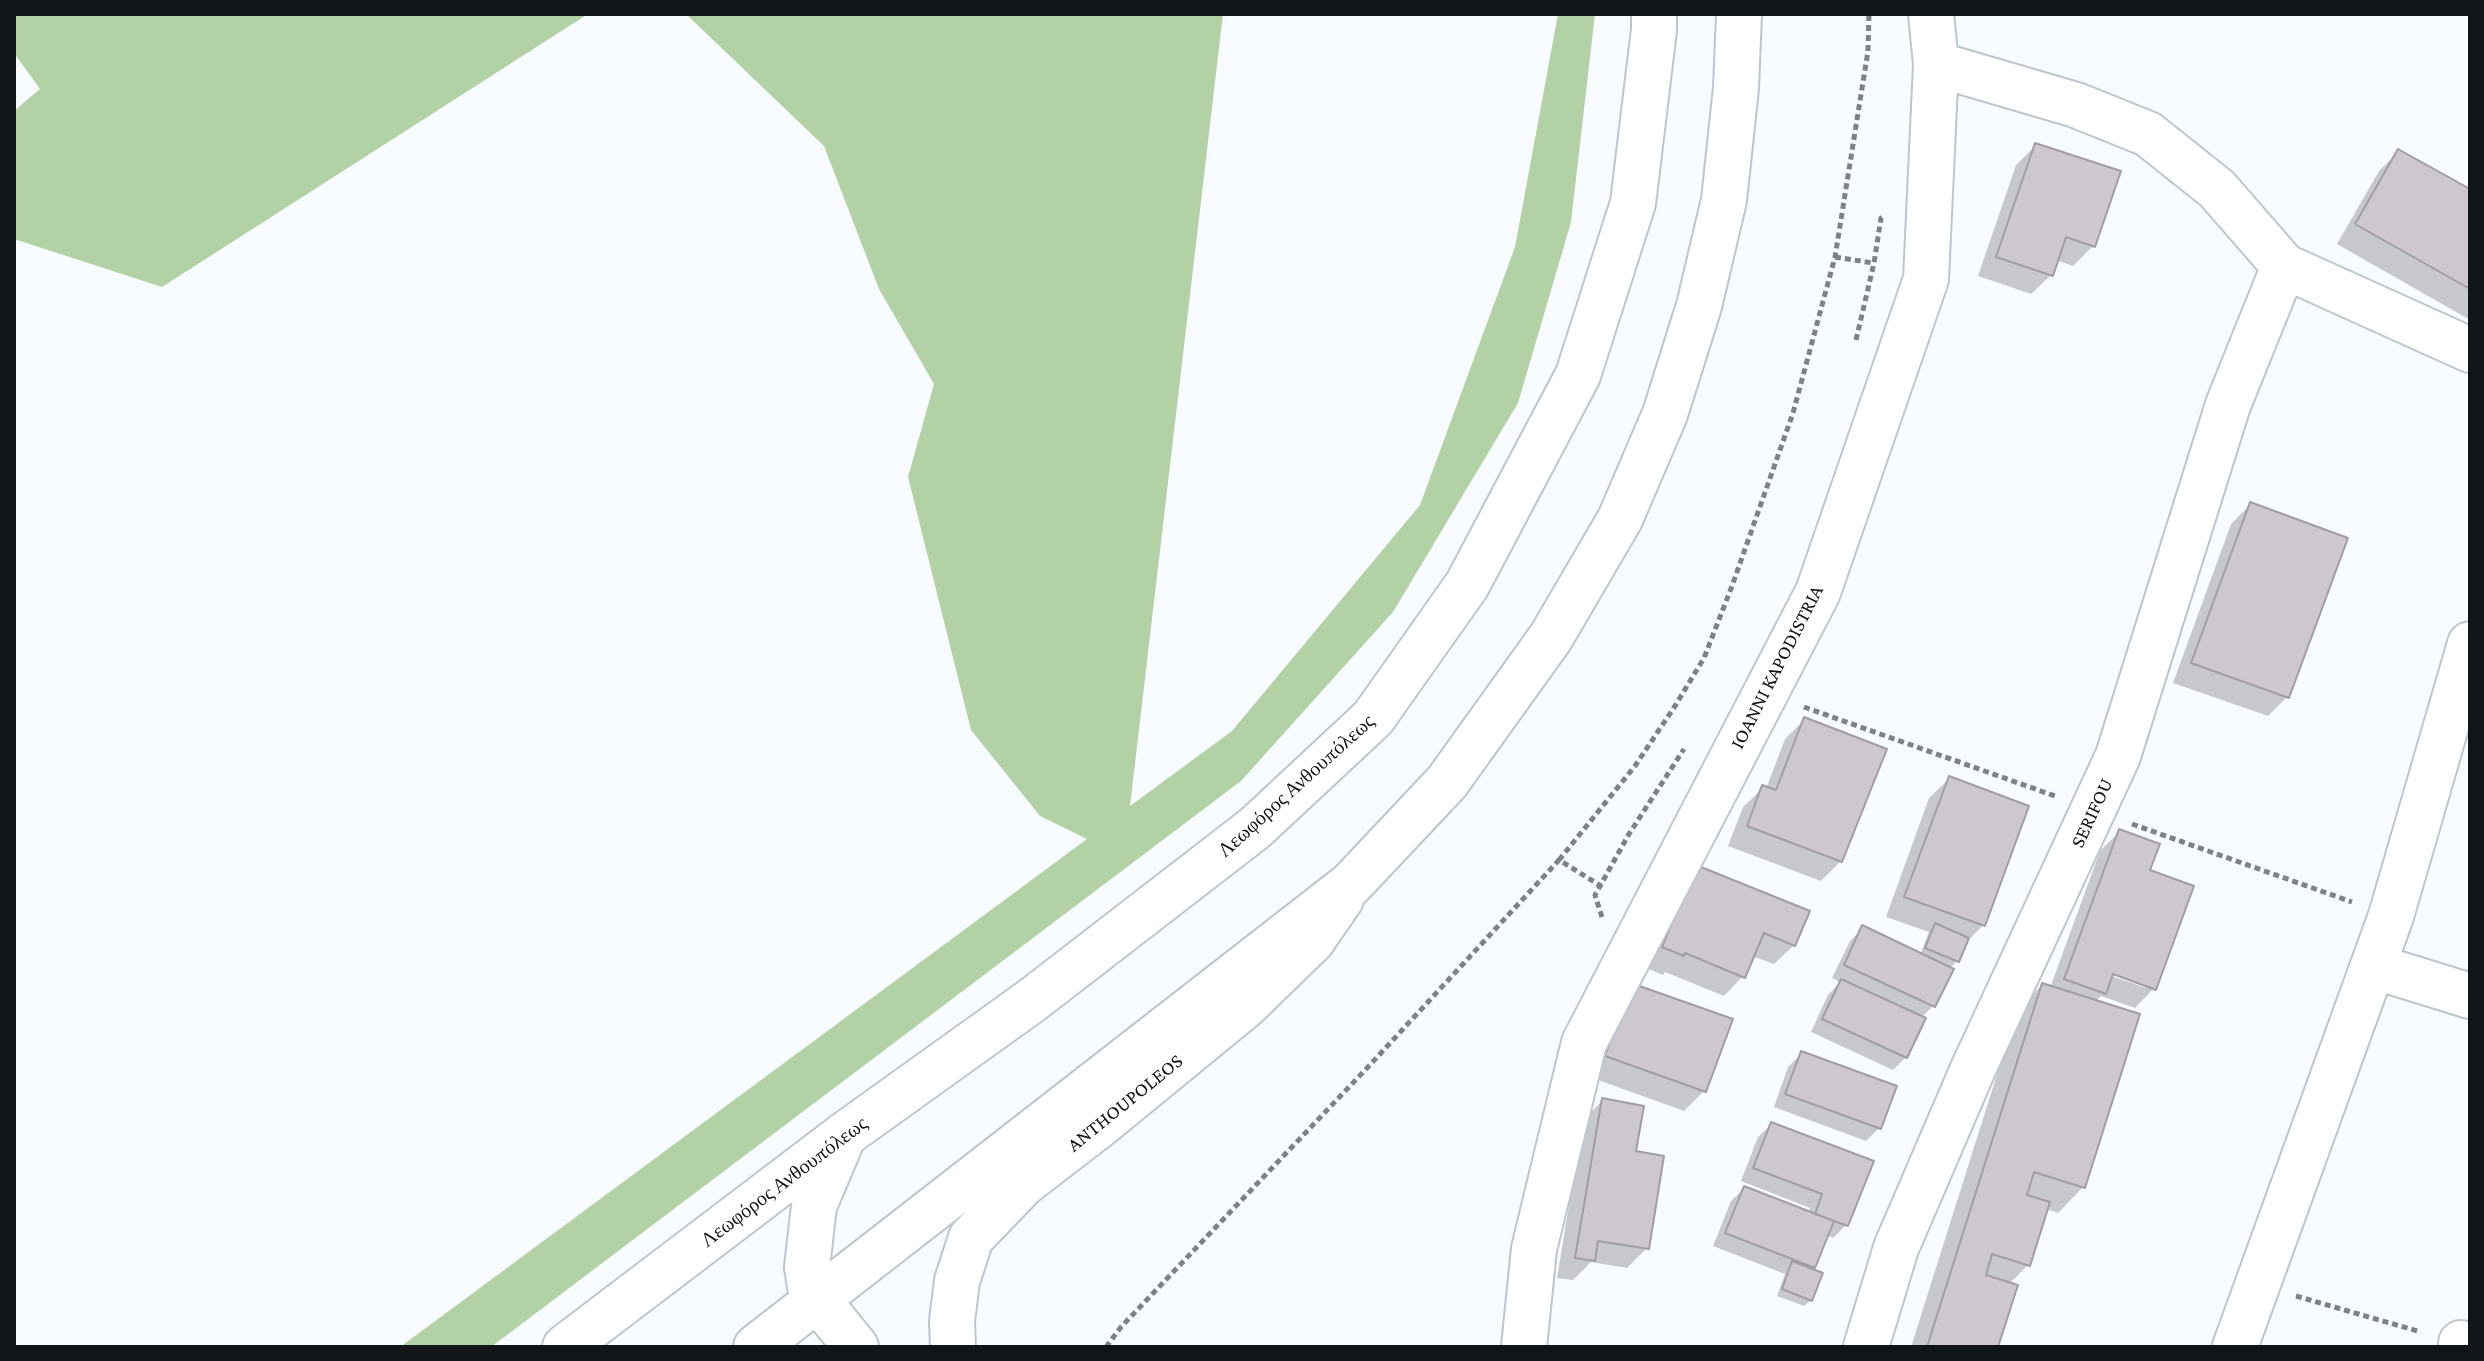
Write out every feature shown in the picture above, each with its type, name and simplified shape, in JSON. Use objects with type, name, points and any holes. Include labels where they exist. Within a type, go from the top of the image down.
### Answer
[{"type":"street","name":"Λεωφόρος Ανθουπόλεως","points":[[565,1347],[844,1135],[1031,1001],[1255,828],[1373,718],[1467,585],[1578,375],[1633,203],[1654,14]]},
{"type":"street","points":[[756,1347],[1351,884],[1447,782],[1551,637],[1620,519],[1665,414],[1699,306],[1724,200],[1736,88],[1739,14]]},
{"type":"street","name":"IOANNI KAPODISTRIA","points":[[1524,1347],[1534,1249],[1584,1043],[1818,592],[1926,279],[1936,64],[1931,14]]},
{"type":"street","points":[[1936,64],[2076,105],[2148,134],[2217,189],[2284,266],[2470,350]]},
{"type":"street","name":"SERIFOU","points":[[1866,1347],[1896,1248],[1973,1069],[2118,756],[2228,405],[2284,266]]},
{"type":"street","points":[[2235,1347],[2395,901],[2470,644]]},
{"type":"street","name":"ANTHOUPOLEOS","points":[[953,1347],[952,1321],[957,1281],[971,1238],[1023,1184],[1245,1006],[1312,941],[1351,884]]},
{"type":"street","points":[[2373,966],[2470,996]]},
{"type":"street","points":[[844,1135],[814,1206],[807,1267],[810,1287],[856,1347]]},
{"type":"path","points":[[1106,1347],[1121,1327],[1559,860],[1635,766],[1704,658],[1793,413],[1835,257],[1866,65],[1869,14]]},
{"type":"path","points":[[1855,346],[1881,218],[1890,212]]},
{"type":"path","points":[[1835,257],[1874,263]]},
{"type":"path","points":[[1604,922],[1595,895],[1629,834],[1688,744]]},
{"type":"path","points":[[1559,860],[1602,886]]},
{"type":"path","points":[[2256,1285],[2465,1344]]},
{"type":"green space","points":[[14,14],[588,14],[162,287],[14,239],[14,111],[40,89],[14,53]]},
{"type":"green space","points":[[686,14],[1223,14],[1130,806],[1232,731],[1420,505],[1515,247],[1558,14],[1595,14],[1571,222],[1518,403],[1393,612],[1241,781],[491,1347],[400,1347],[1087,839],[1040,816],[971,730],[908,477],[934,384],[879,289],[824,146]]},
{"type":"building","points":[[2035,143],[2121,171],[2095,247],[2066,237],[2053,276],[1996,257]]},
{"type":"building","points":[[2398,149],[2470,189],[2470,289],[2355,224]]},
{"type":"building","points":[[2250,502],[2348,538],[2289,698],[2191,663]]},
{"type":"building","points":[[1804,717],[1887,749],[1842,862],[1747,826],[1762,785],[1776,790]]},
{"type":"building","points":[[1949,776],[2029,806],[1985,926],[1904,897]]},
{"type":"building","points":[[2119,829],[2160,844],[2150,870],[2194,886],[2156,990],[2113,974],[2106,994],[2064,979]]},
{"type":"building","points":[[1696,865],[1810,911],[1795,946],[1764,933],[1745,978],[1685,953],[1684,956],[1662,947]]},
{"type":"building","points":[[1935,923],[1969,938],[1959,962],[1925,948]]},
{"type":"building","points":[[1862,925],[1954,969],[1935,1007],[1844,965]]},
{"type":"building","points":[[1841,979],[1926,1018],[1907,1058],[1822,1019]]},
{"type":"building","points":[[1631,983],[1733,1019],[1706,1092],[1605,1056]]},
{"type":"building","points":[[2042,983],[2140,1014],[2085,1188],[2034,1172],[2027,1195],[2050,1202],[2030,1266],[1992,1254],[1986,1275],[2018,1285],[1998,1347],[1927,1347]]},
{"type":"building","points":[[1801,1051],[1897,1086],[1881,1129],[1785,1094]]},
{"type":"building","points":[[1602,1098],[1644,1106],[1636,1151],[1664,1156],[1649,1249],[1598,1241],[1595,1261],[1575,1258]]},
{"type":"building","points":[[1771,1122],[1874,1161],[1848,1226],[1815,1214],[1822,1194],[1753,1168]]},
{"type":"building","points":[[1744,1186],[1834,1221],[1815,1268],[1725,1233]]},
{"type":"building","points":[[1792,1261],[1823,1273],[1812,1301],[1782,1289]]}]
